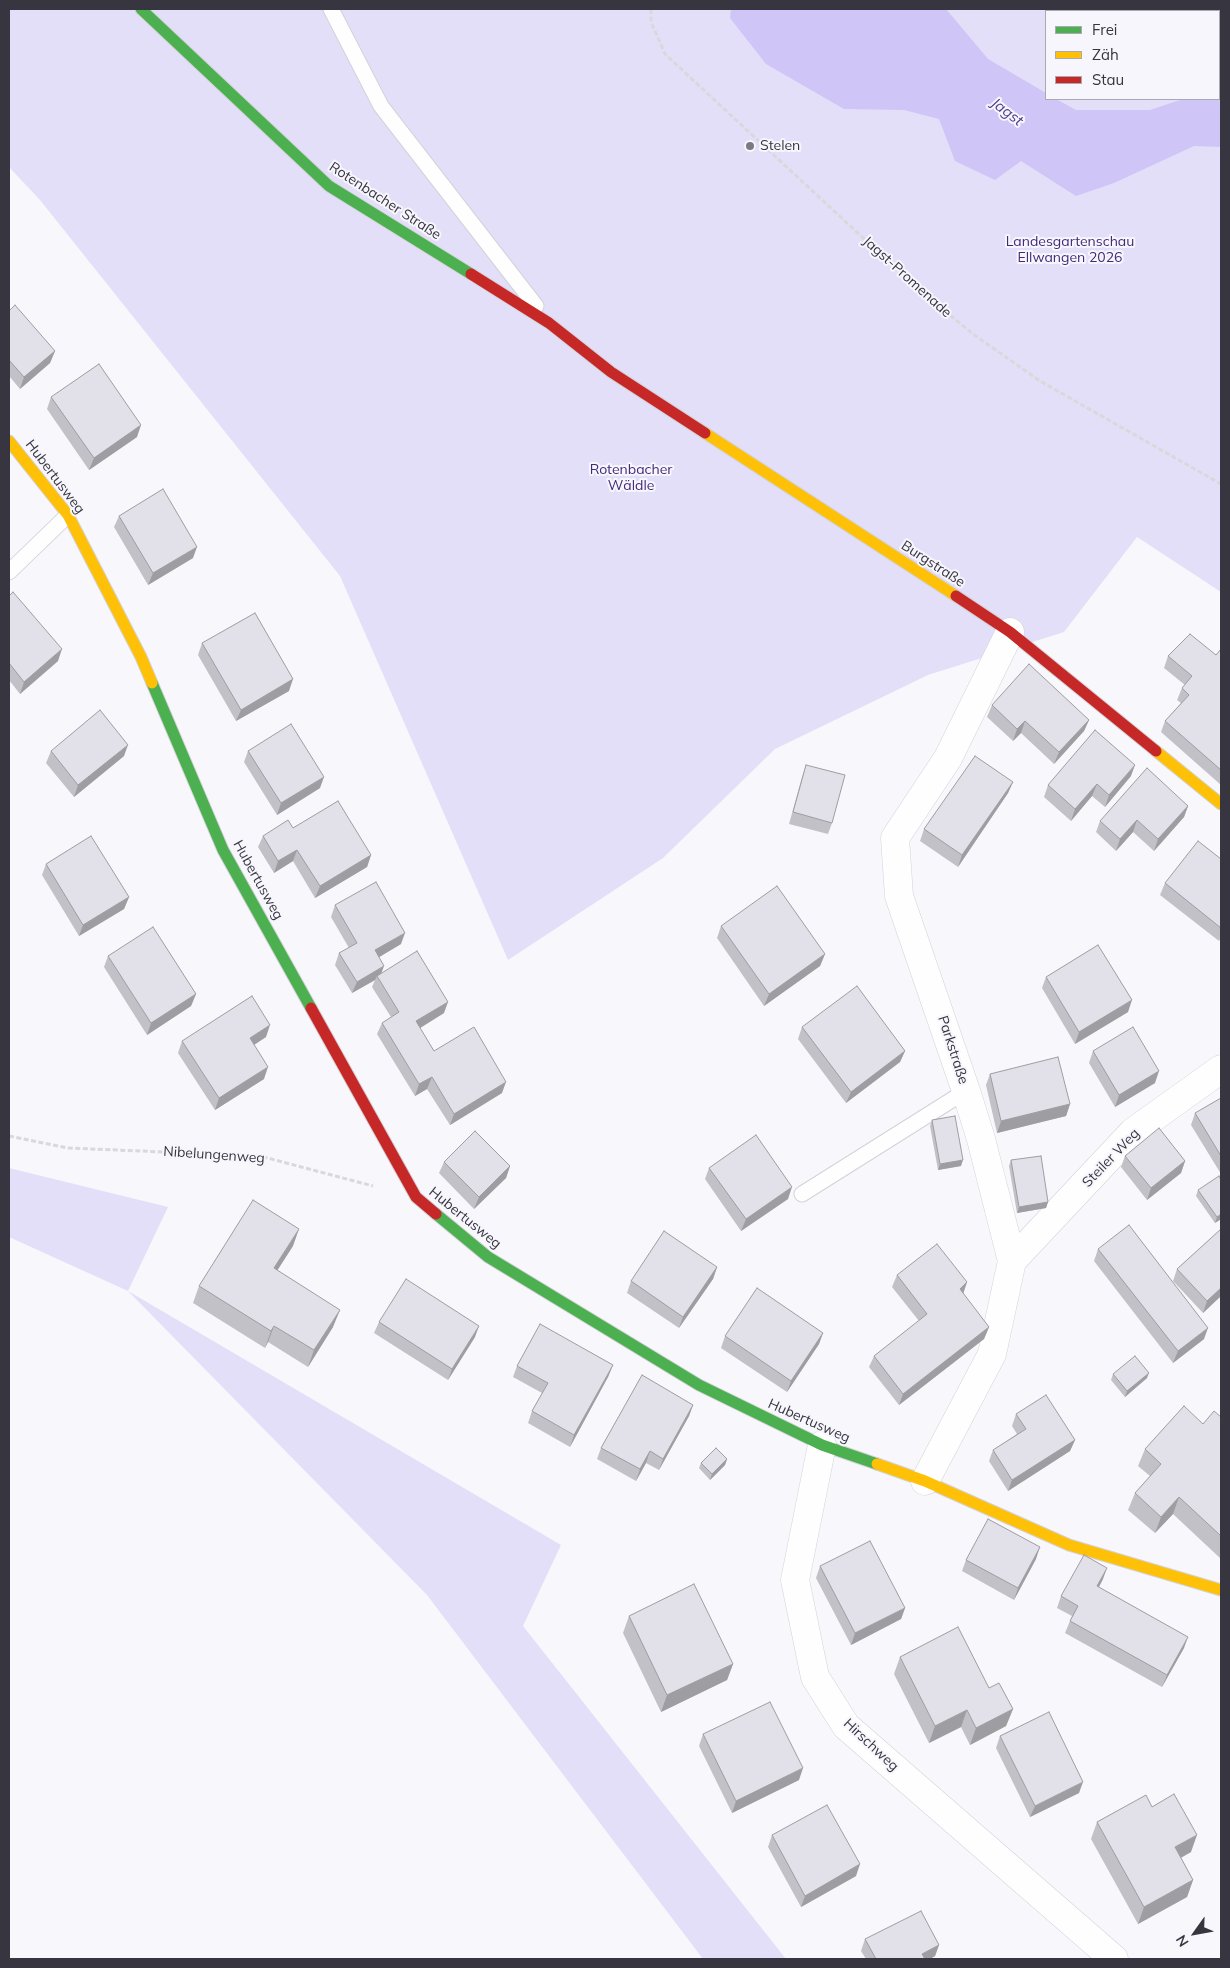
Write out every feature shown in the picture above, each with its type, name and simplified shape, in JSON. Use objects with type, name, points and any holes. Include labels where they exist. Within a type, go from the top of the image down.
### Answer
[{"type":"street","name":"Rotenbacher Straße","points":[[142,9],[329,186],[549,323],[611,372]]},
{"type":"street","name":"Burgstraße","points":[[611,372],[1010,632],[1221,804]]},
{"type":"street","name":"Hubertusweg","points":[[9,441],[68,515],[141,657],[223,850],[416,1197],[488,1257],[699,1385],[822,1446],[925,1481],[1069,1544],[1221,1590]]},
{"type":"street","name":"Parkstraße","points":[[925,1481],[992,1354],[1012,1261],[966,1091],[899,896],[895,838],[948,758],[1010,632]]},
{"type":"street","name":"Steiler Weg","points":[[1012,1261],[1133,1132],[1221,1069]]},
{"type":"street","name":"Hirschweg","points":[[822,1446],[795,1580],[815,1677],[846,1726],[1114,1959]]},
{"type":"lane","points":[[331,9],[381,106],[549,323]]},
{"type":"lane","points":[[9,572],[68,515]]},
{"type":"lane","points":[[802,1194],[966,1091]]},
{"type":"path","name":"Jagst-Promenade","points":[[651,9],[651,22],[665,54],[918,289],[973,334],[1040,381],[1221,484]]},
{"type":"path","name":"Nibelungenweg","points":[[9,1136],[68,1148],[260,1156],[416,1197]]},
{"type":"green space","name":"Rotenbacher Wäldle","points":[[9,9],[1221,9],[1221,592],[1137,537],[1064,632],[928,675],[775,749],[663,858],[508,960],[340,576],[40,200],[9,167]]},
{"type":"green space","points":[[9,1168],[168,1207],[128,1291],[9,1237]]},
{"type":"green space","points":[[128,1291],[561,1545],[523,1626],[786,1959],[703,1959],[427,1595]]},
{"type":"water","name":"Jagst","points":[[731,9],[946,9],[988,59],[1045,92],[1045,100],[1058,100],[1076,110],[1150,110],[1180,100],[1220,100],[1221,86],[1221,147],[1194,146],[1114,183],[1076,196],[1021,161],[995,180],[955,161],[939,119],[904,110],[844,109],[766,64],[730,18]]},
{"type":"building","points":[[15,305],[55,351],[24,377],[9,360],[9,311]]},
{"type":"building","points":[[99,364],[141,425],[94,458],[51,397]]},
{"type":"building","points":[[163,489],[197,547],[153,573],[119,516]]},
{"type":"building","points":[[13,592],[62,649],[24,682],[9,663],[9,596]]},
{"type":"building","points":[[255,613],[293,679],[241,710],[202,643]]},
{"type":"building","points":[[1190,634],[1216,655],[1221,649],[1221,770],[1165,721],[1189,695],[1182,688],[1192,676],[1168,656]]},
{"type":"building","points":[[1029,664],[1089,720],[1059,752],[1025,721],[1017,729],[992,705]]},
{"type":"building","points":[[100,710],[128,745],[78,785],[51,751]]},
{"type":"building","points":[[291,724],[324,777],[281,803],[248,751]]},
{"type":"building","points":[[1095,730],[1135,765],[1109,795],[1097,784],[1075,809],[1048,785]]},
{"type":"building","points":[[975,756],[1013,782],[962,855],[924,829]]},
{"type":"building","points":[[806,765],[845,775],[832,823],[793,812]]},
{"type":"building","points":[[1147,768],[1188,806],[1158,839],[1137,820],[1120,839],[1100,821]]},
{"type":"building","points":[[338,801],[371,855],[320,886],[297,850],[278,861],[263,836],[288,820],[293,828]]},
{"type":"building","points":[[91,836],[129,897],[83,925],[46,864]]},
{"type":"building","points":[[1198,841],[1221,859],[1221,928],[1165,883]]},
{"type":"building","points":[[376,882],[405,933],[375,950],[384,966],[357,982],[339,953],[357,943],[335,905]]},
{"type":"building","points":[[777,886],[825,954],[769,994],[721,926]]},
{"type":"building","points":[[153,927],[196,994],[151,1023],[108,956]]},
{"type":"building","points":[[1098,945],[1132,1000],[1079,1032],[1046,977]]},
{"type":"building","points":[[417,951],[448,1002],[416,1021],[434,1051],[474,1027],[506,1082],[454,1114],[432,1077],[419,1084],[382,1023],[399,1012],[377,976]]},
{"type":"building","points":[[857,986],[905,1051],[851,1092],[802,1027]]},
{"type":"building","points":[[252,996],[270,1025],[250,1038],[268,1067],[219,1098],[182,1041]]},
{"type":"building","points":[[1133,1027],[1159,1071],[1119,1095],[1093,1051]]},
{"type":"building","points":[[1058,1057],[1070,1104],[1001,1121],[990,1074]]},
{"type":"building","points":[[1221,1098],[1221,1156],[1195,1113]]},
{"type":"building","points":[[955,1116],[963,1160],[940,1164],[932,1120]]},
{"type":"building","points":[[1159,1128],[1185,1161],[1151,1188],[1125,1156]]},
{"type":"building","points":[[475,1131],[510,1166],[479,1197],[444,1162]]},
{"type":"building","points":[[756,1135],[792,1187],[746,1219],[709,1168]]},
{"type":"building","points":[[1041,1156],[1048,1202],[1019,1207],[1011,1160]]},
{"type":"building","points":[[1219,1176],[1221,1180],[1221,1214],[1217,1217],[1198,1190]]},
{"type":"building","points":[[253,1200],[299,1229],[274,1268],[340,1310],[314,1350],[274,1326],[271,1331],[199,1286]]},
{"type":"building","points":[[1129,1225],[1208,1328],[1178,1351],[1098,1249]]},
{"type":"building","points":[[1221,1229],[1221,1288],[1207,1301],[1177,1269]]},
{"type":"building","points":[[664,1231],[717,1267],[683,1317],[631,1281]]},
{"type":"building","points":[[937,1244],[967,1282],[960,1289],[989,1327],[903,1394],[874,1356],[927,1314],[897,1275]]},
{"type":"building","points":[[406,1279],[479,1326],[452,1369],[379,1322]]},
{"type":"building","points":[[757,1288],[823,1333],[791,1381],[725,1336]]},
{"type":"building","points":[[540,1324],[613,1365],[574,1435],[532,1411],[548,1383],[517,1366]]},
{"type":"building","points":[[1135,1356],[1149,1373],[1127,1391],[1113,1374]]},
{"type":"building","points":[[642,1375],[693,1405],[663,1459],[650,1451],[640,1469],[601,1448]]},
{"type":"building","points":[[1046,1395],[1075,1440],[1012,1480],[993,1450],[1026,1429],[1016,1414]]},
{"type":"building","points":[[1184,1406],[1203,1424],[1214,1411],[1221,1417],[1221,1536],[1179,1497],[1161,1517],[1135,1493],[1161,1464],[1145,1449]]},
{"type":"building","points":[[716,1448],[727,1459],[712,1474],[701,1463]]},
{"type":"building","points":[[988,1519],[1040,1547],[1018,1588],[966,1560]]},
{"type":"building","points":[[870,1541],[905,1608],[855,1633],[820,1566]]},
{"type":"building","points":[[1084,1555],[1107,1568],[1097,1586],[1188,1637],[1167,1675],[1070,1621],[1078,1606],[1061,1596]]},
{"type":"building","points":[[694,1584],[733,1664],[667,1695],[629,1616]]},
{"type":"building","points":[[958,1627],[989,1688],[999,1683],[1013,1709],[976,1728],[967,1710],[935,1726],[900,1657]]},
{"type":"building","points":[[770,1702],[803,1768],[736,1801],[703,1734]]},
{"type":"building","points":[[1049,1712],[1083,1782],[1035,1806],[1000,1736]]},
{"type":"building","points":[[1174,1794],[1197,1835],[1175,1847],[1193,1880],[1144,1907],[1097,1822],[1146,1795],[1152,1807]]},
{"type":"building","points":[[827,1805],[860,1864],[805,1896],[772,1835]]},
{"type":"building","points":[[921,1911],[939,1945],[922,1954],[925,1959],[876,1959],[865,1939]]},
{"type":"traffic: fast","points":[[141,9],[329,186],[471,274]]},
{"type":"traffic: fast","points":[[152,683],[223,850],[311,1008]]},
{"type":"traffic: fast","points":[[436,1214],[488,1257],[699,1385],[822,1445],[877,1464]]},
{"type":"traffic: slow","points":[[705,433],[956,596]]},
{"type":"traffic: slow","points":[[9,441],[68,515],[141,657],[152,683]]},
{"type":"traffic: slow","points":[[1156,751],[1221,804]]},
{"type":"traffic: slow","points":[[877,1464],[925,1481],[1069,1545],[1221,1590]]},
{"type":"traffic: jam","points":[[471,274],[549,323],[611,372],[705,433]]},
{"type":"traffic: jam","points":[[956,596],[1010,632],[1156,751]]},
{"type":"traffic: jam","points":[[311,1008],[416,1197],[436,1214]]},
{"type":"place","name":"Stelen","points":[[750,146]]},
{"type":"park label","name":"Landesgartenschau Ellwangen 2026","points":[[1070,250]]}]
